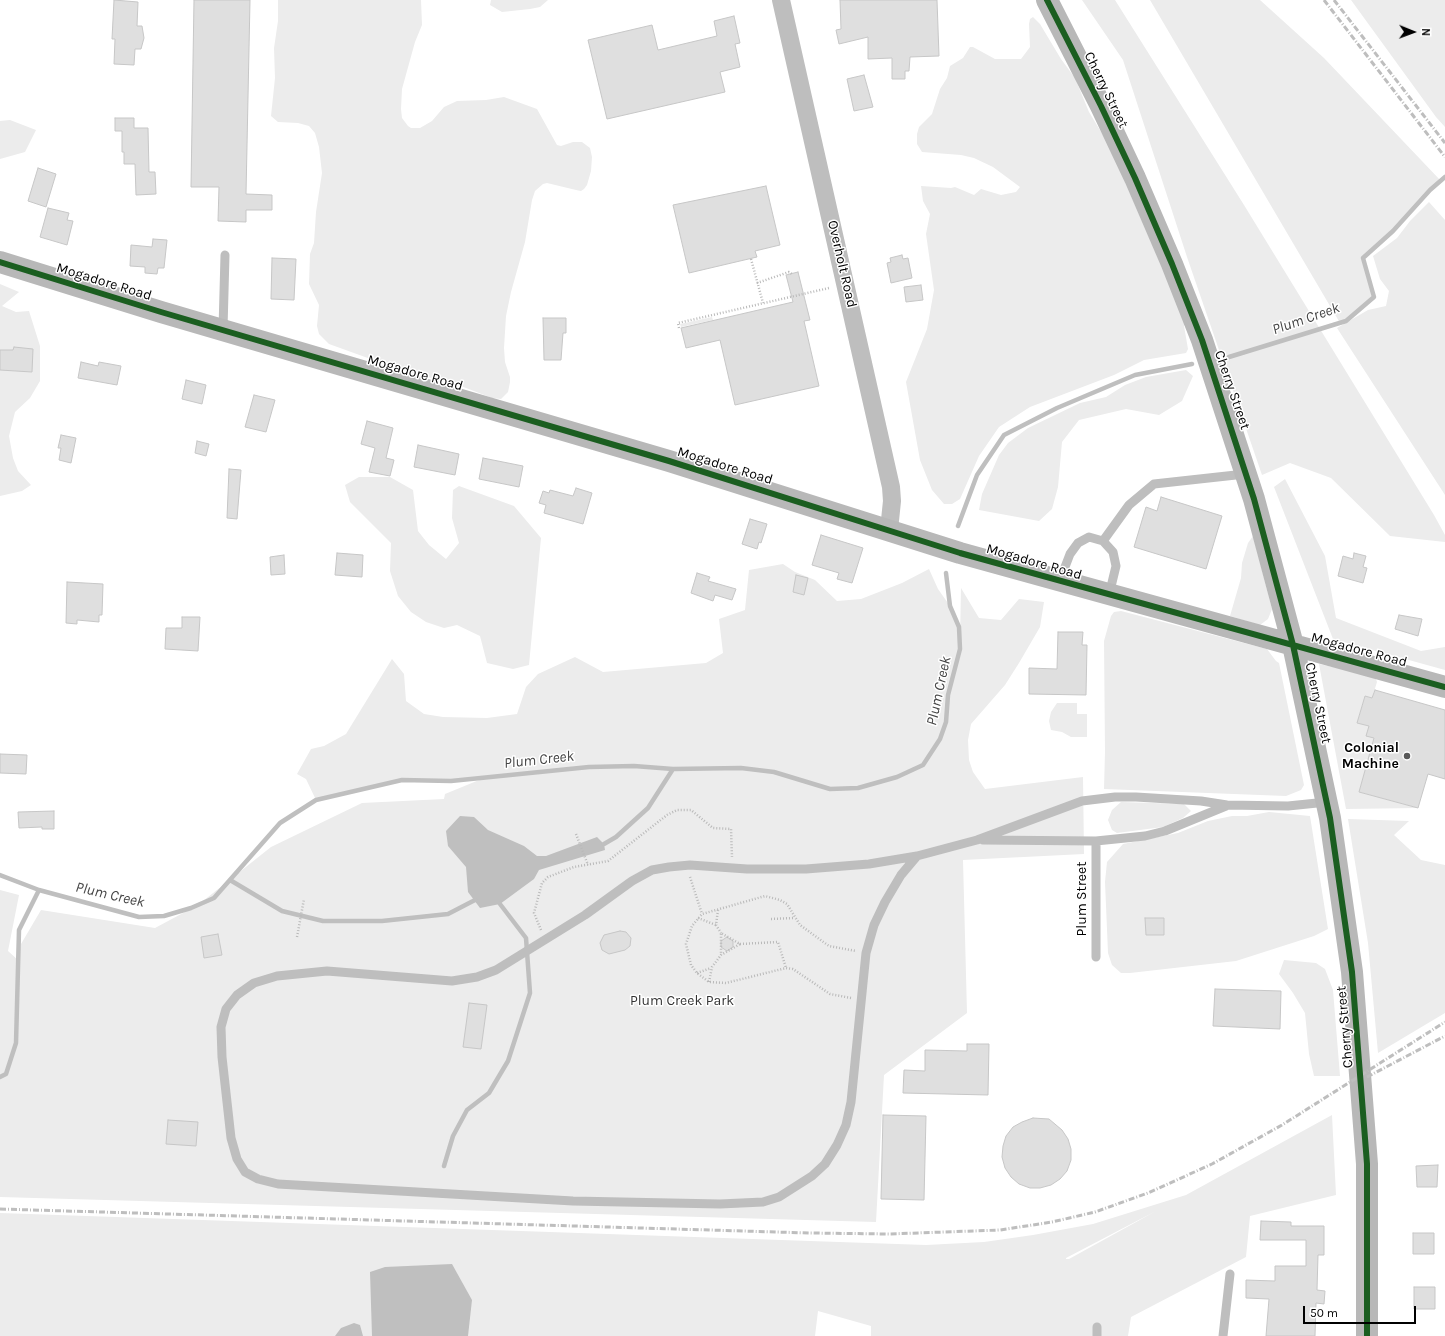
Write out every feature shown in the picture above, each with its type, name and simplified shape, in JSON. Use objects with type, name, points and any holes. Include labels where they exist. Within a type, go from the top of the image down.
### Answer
[{"type":"street","name":"Overholt Road","points":[[781,0],[891,487],[892,501],[889,530]]},
{"type":"street","name":"Cherry Street","points":[[1047,0],[1101,106],[1172,264],[1202,340],[1247,474],[1293,645],[1327,802],[1346,924],[1364,1109],[1368,1217],[1367,1336]]},
{"type":"street","name":"Mogadore Road","points":[[0,262],[669,461],[960,553],[1445,687]]},
{"type":"lane","points":[[223,329],[225,255]]},
{"type":"lane","points":[[1103,541],[1129,505],[1154,484],[1247,474]]},
{"type":"lane","points":[[1059,581],[1070,554],[1078,543],[1089,538],[1103,541],[1112,552],[1116,566],[1110,595]]},
{"type":"lane","points":[[917,856],[900,875],[885,902],[874,926],[866,953],[852,1102],[846,1125],[837,1145],[825,1164],[812,1176],[779,1197],[763,1202],[720,1204],[573,1201],[278,1184],[258,1179],[245,1172],[237,1159],[231,1138],[222,1057],[221,1027],[226,1009],[237,995],[254,983],[277,976],[327,971],[452,981],[477,977],[496,970],[532,948],[585,915],[632,881],[652,870],[690,864],[733,868],[806,869],[869,864],[917,856],[977,840],[1082,801],[1115,797],[1201,801],[1227,805],[1288,806],[1327,802]]},
{"type":"lane","points":[[977,840],[1096,841],[1165,831],[1227,805]]},
{"type":"lane","name":"Plum Street","points":[[1096,841],[1096,957]]},
{"type":"lane","points":[[1223,1336],[1230,1274]]},
{"type":"path","points":[[751,259],[763,303]]},
{"type":"path","points":[[758,283],[789,272],[792,274]]},
{"type":"path","points":[[679,328],[678,323],[830,288]]},
{"type":"path","points":[[546,939],[536,923],[534,913],[542,883],[548,877],[558,872],[574,867],[608,861],[667,815],[685,809],[691,810],[713,828],[731,830],[733,868]]},
{"type":"path","points":[[576,834],[588,865]]},
{"type":"path","points":[[690,864],[691,882],[702,914]]},
{"type":"path","points":[[861,1000],[830,994],[793,969],[786,968],[726,983],[710,982],[696,973],[691,964],[686,944],[690,930],[702,914],[765,896],[780,900],[787,904],[794,918],[800,925],[828,946],[866,953]]},
{"type":"path","points":[[297,936],[304,899]]},
{"type":"path","points":[[716,925],[718,910]]},
{"type":"path","points":[[698,918],[716,925],[721,933],[740,944]]},
{"type":"path","points":[[770,919],[794,918]]},
{"type":"path","points":[[720,955],[721,933]]},
{"type":"path","points":[[710,982],[712,967],[720,955],[740,944],[778,942],[786,968]]},
{"type":"path","points":[[696,973],[712,967]]},
{"type":"green space","points":[[278,0],[421,0],[422,25],[415,42],[402,89],[402,118],[408,126],[411,128],[420,128],[432,121],[444,107],[457,101],[486,100],[504,97],[537,109],[557,145],[561,146],[573,142],[582,142],[590,148],[592,157],[591,171],[587,185],[584,189],[581,191],[547,183],[543,184],[535,191],[532,200],[525,242],[506,316],[504,348],[505,362],[510,377],[510,382],[508,392],[501,399],[492,398],[461,386],[401,370],[329,344],[319,334],[317,326],[319,305],[309,284],[310,254],[314,243],[316,212],[322,173],[319,147],[315,133],[309,126],[298,123],[278,122],[271,116],[275,78],[274,48],[278,21]]},
{"type":"green space","points":[[491,0],[548,0],[540,7],[502,12],[490,5]]},
{"type":"green space","points":[[1082,0],[1115,0],[1244,205],[1434,515],[1445,535],[1445,542],[1390,536],[1331,478],[1290,463],[1262,475],[1187,257],[1123,60]]},
{"type":"green space","points":[[1150,0],[1260,0],[1324,58],[1441,181],[1430,190],[1393,231],[1363,257],[1374,297],[1346,321],[1340,323]]},
{"type":"green space","points":[[1351,0],[1445,0],[1445,127],[1436,117]]},
{"type":"green space","points":[[1033,17],[1040,24],[1061,59],[1075,78],[1089,112],[1109,145],[1186,323],[1184,326],[1188,349],[1186,353],[1144,360],[1114,375],[1030,407],[999,427],[979,456],[960,499],[952,504],[944,504],[932,490],[920,460],[906,382],[927,329],[934,290],[926,234],[930,214],[923,201],[921,186],[955,187],[974,195],[981,189],[1001,195],[1016,192],[1020,187],[993,167],[974,158],[961,155],[922,152],[917,144],[917,134],[919,127],[932,114],[940,89],[947,78],[950,66],[963,58],[970,47],[973,47],[995,59],[1021,59],[1030,47],[1029,24],[1030,19]]},
{"type":"green space","points":[[10,120],[36,130],[25,152],[0,159],[0,121]]},
{"type":"green space","points":[[1429,202],[1445,220],[1445,495],[1337,328],[1368,310],[1386,306],[1389,291],[1380,279],[1373,256],[1397,238],[1410,221]]},
{"type":"green space","points":[[0,284],[19,292],[2,306],[16,312],[29,311],[40,346],[40,381],[30,398],[15,412],[9,436],[13,458],[18,471],[31,485],[22,491],[0,496]]},
{"type":"green space","points":[[712,317],[713,320],[681,327],[680,324]]},
{"type":"green space","points":[[1186,370],[1193,376],[1182,401],[1159,415],[1126,409],[1079,420],[1062,442],[1058,487],[1052,509],[1039,521],[979,510],[982,494],[999,455],[1008,443],[1028,428],[1080,403],[1106,397],[1125,385],[1146,377]]},
{"type":"green space","points":[[359,477],[390,477],[413,490],[418,531],[429,545],[446,559],[459,543],[452,518],[453,490],[459,486],[514,506],[541,538],[529,665],[513,669],[487,663],[480,636],[457,625],[444,628],[426,622],[411,612],[398,596],[390,571],[391,543],[350,502],[345,485]]},
{"type":"green space","points":[[1285,479],[1325,556],[1336,618],[1421,651],[1445,647],[1445,670],[1333,639],[1274,487]]},
{"type":"green space","points":[[1253,536],[1272,609],[1268,619],[1260,625],[1230,616],[1241,578],[1242,563],[1248,543]]},
{"type":"green space","name":"Plum Creek Park","points":[[783,564],[795,572],[815,580],[837,601],[861,599],[902,583],[929,569],[938,589],[950,606],[959,627],[960,639],[961,588],[979,618],[1001,620],[1019,599],[1044,602],[1040,627],[1019,663],[1005,685],[971,724],[968,740],[969,760],[973,772],[985,789],[1083,777],[1084,854],[963,860],[967,1013],[884,1075],[876,1222],[0,1197],[0,890],[19,895],[8,951],[18,960],[21,944],[41,910],[155,928],[198,905],[271,847],[362,803],[444,799],[445,794],[484,778],[451,781],[402,780],[316,800],[306,779],[297,774],[311,749],[324,746],[346,734],[392,659],[404,674],[406,701],[424,714],[443,717],[487,718],[517,714],[526,687],[538,674],[575,657],[603,672],[706,663],[723,653],[719,619],[745,610],[749,570]]},
{"type":"green space","points":[[1121,611],[1267,649],[1279,663],[1304,785],[1301,790],[1286,796],[1104,789],[1104,641],[1111,616],[1114,612]]},
{"type":"green space","points":[[1319,664],[1375,676],[1377,682],[1372,698],[1365,696],[1357,723],[1369,726],[1367,736],[1374,738],[1359,792],[1418,808],[1346,809]]},
{"type":"green space","points":[[1057,703],[1077,703],[1077,714],[1087,714],[1087,737],[1071,737],[1062,732],[1051,730],[1049,721],[1051,712]]},
{"type":"green space","points":[[1121,802],[1184,804],[1191,811],[1183,818],[1163,827],[1117,833],[1112,830],[1108,820],[1112,810]]},
{"type":"green space","points":[[1269,812],[1310,816],[1328,929],[1314,936],[1236,961],[1130,973],[1121,973],[1112,965],[1108,953],[1105,882],[1107,862],[1123,844],[1178,833],[1208,821],[1232,816],[1247,816]]},
{"type":"green space","points":[[1348,819],[1409,821],[1394,835],[1421,860],[1445,865],[1445,1013],[1378,1053],[1368,943]]},
{"type":"green space","points":[[1284,960],[1316,963],[1325,969],[1333,990],[1340,1076],[1314,1076],[1309,1054],[1305,1013],[1279,974]]},
{"type":"green space","points":[[1332,1115],[1336,1195],[1250,1216],[1246,1257],[1131,1317],[1128,1336],[871,1336],[871,1326],[818,1311],[815,1336],[0,1336],[0,1213],[926,1245],[984,1242],[1093,1224],[1186,1195]],"holes":[[[1156,1211],[1069,1259],[1066,1258]]]},
{"type":"shaded area","points":[[460,816],[474,817],[488,830],[524,846],[537,856],[546,856],[597,837],[604,844],[605,850],[539,870],[534,879],[500,904],[480,908],[468,892],[466,867],[448,846],[446,831]]},
{"type":"shaded area","points":[[452,1264],[472,1300],[468,1336],[372,1336],[370,1272],[385,1267]]},
{"type":"shaded area","points":[[354,1323],[360,1325],[363,1336],[335,1336],[341,1328]]},
{"type":"building","points":[[114,0],[138,2],[137,26],[142,26],[144,38],[141,49],[135,49],[134,65],[114,64],[115,39],[112,39]]},
{"type":"building","points":[[194,0],[250,0],[246,194],[272,195],[272,210],[246,210],[246,222],[218,221],[219,187],[191,187]]},
{"type":"building","points":[[840,0],[937,0],[939,56],[910,57],[909,71],[905,71],[905,79],[892,79],[892,58],[868,59],[868,37],[839,44],[836,30],[841,29]]},
{"type":"building","points":[[734,16],[740,43],[735,44],[740,67],[720,72],[725,92],[607,119],[588,40],[652,25],[658,50],[717,36],[714,21]]},
{"type":"building","points":[[864,75],[873,107],[854,111],[847,79]]},
{"type":"building","points":[[115,118],[134,118],[134,128],[148,128],[149,172],[155,172],[156,194],[136,195],[135,164],[124,164],[124,152],[122,152],[122,131],[115,131]]},
{"type":"building","points":[[38,168],[56,174],[46,207],[28,201]]},
{"type":"building","points":[[766,186],[780,245],[755,251],[757,257],[689,273],[673,205]]},
{"type":"building","points":[[48,208],[69,213],[67,220],[73,221],[67,245],[40,237]]},
{"type":"building","points":[[153,239],[167,240],[164,268],[158,268],[157,274],[145,273],[145,267],[130,266],[131,245],[152,247]]},
{"type":"building","points":[[902,255],[903,259],[908,258],[912,278],[891,283],[887,263],[891,262],[890,258]]},
{"type":"building","points":[[272,258],[296,259],[294,300],[271,299]]},
{"type":"building","points":[[798,272],[810,320],[804,321],[819,386],[735,405],[720,340],[686,348],[681,328],[793,302],[786,275]]},
{"type":"building","points":[[921,285],[923,300],[906,302],[904,287]]},
{"type":"building","points":[[543,318],[566,318],[566,333],[563,333],[561,360],[544,360]]},
{"type":"building","points":[[14,347],[33,349],[32,372],[0,370],[0,350],[13,350]]},
{"type":"building","points":[[81,362],[98,366],[99,362],[121,366],[117,385],[78,378]]},
{"type":"building","points":[[186,380],[206,385],[202,404],[182,399]]},
{"type":"building","points":[[254,395],[275,400],[266,432],[245,427]]},
{"type":"building","points":[[367,421],[393,428],[386,458],[394,460],[390,476],[369,472],[375,448],[361,444]]},
{"type":"building","points":[[61,435],[76,438],[71,463],[59,460],[61,448],[58,448]]},
{"type":"building","points":[[197,441],[209,444],[206,456],[195,453]]},
{"type":"building","points":[[418,445],[459,454],[455,475],[414,467]]},
{"type":"building","points":[[483,458],[523,466],[519,487],[479,479]]},
{"type":"building","points":[[229,469],[241,470],[237,519],[227,518]]},
{"type":"building","points":[[576,488],[592,493],[583,524],[544,513],[546,505],[539,503],[543,491],[549,493],[550,490],[573,496]]},
{"type":"building","points":[[1161,497],[1222,516],[1206,569],[1134,547],[1146,507],[1157,511]]},
{"type":"building","points":[[750,519],[767,524],[761,543],[759,542],[757,549],[742,544]]},
{"type":"building","points":[[821,535],[863,548],[852,583],[837,579],[839,573],[812,565]]},
{"type":"building","points":[[337,553],[363,555],[362,577],[335,575]]},
{"type":"building","points":[[1354,553],[1366,556],[1363,567],[1367,568],[1363,583],[1338,576],[1343,556],[1353,559]]},
{"type":"building","points":[[284,555],[285,574],[271,575],[270,557]]},
{"type":"building","points":[[697,573],[710,577],[708,581],[736,589],[732,600],[715,595],[713,601],[691,593]]},
{"type":"building","points":[[796,575],[808,578],[804,595],[793,592]]},
{"type":"building","points":[[67,582],[103,584],[102,615],[99,615],[99,622],[77,620],[77,624],[66,623]]},
{"type":"building","points":[[1399,615],[1422,619],[1418,636],[1395,629]]},
{"type":"building","points":[[182,617],[200,617],[198,651],[165,649],[166,628],[182,628]]},
{"type":"building","points":[[1058,632],[1083,632],[1082,645],[1087,645],[1086,695],[1029,694],[1029,668],[1057,669]]},
{"type":"building","name":"Colonial Machine","points":[[1375,690],[1445,710],[1445,779],[1428,774],[1418,808],[1359,792],[1374,738],[1366,736],[1369,726],[1357,723],[1365,696],[1372,698]]},
{"type":"building","points":[[0,754],[27,755],[26,774],[0,773]]},
{"type":"building","points":[[54,811],[54,829],[42,829],[42,827],[19,828],[18,812]]},
{"type":"building","points":[[1145,918],[1164,918],[1164,935],[1146,935]]},
{"type":"building","points":[[620,931],[626,932],[631,938],[630,946],[625,950],[609,954],[602,950],[600,943],[604,935]]},
{"type":"building","points":[[218,934],[222,955],[204,958],[201,937]]},
{"type":"building","points":[[727,937],[733,941],[733,947],[727,951],[721,947],[721,941]]},
{"type":"building","points":[[1215,989],[1281,991],[1280,1029],[1213,1026]]},
{"type":"building","points":[[469,1003],[487,1005],[481,1049],[463,1047]]},
{"type":"building","points":[[967,1044],[989,1044],[988,1095],[903,1093],[904,1070],[925,1071],[925,1050],[967,1051]]},
{"type":"building","points":[[883,1115],[926,1116],[924,1200],[881,1199]]},
{"type":"building","points":[[1033,1118],[1049,1119],[1062,1130],[1068,1139],[1071,1149],[1071,1160],[1067,1171],[1060,1179],[1051,1185],[1040,1188],[1030,1188],[1019,1184],[1011,1177],[1005,1168],[1002,1157],[1006,1136],[1013,1127]]},
{"type":"building","points":[[168,1120],[198,1122],[196,1146],[166,1144]]},
{"type":"building","points":[[1438,1165],[1437,1187],[1417,1187],[1416,1166]]},
{"type":"building","points":[[1261,1221],[1291,1222],[1291,1226],[1324,1226],[1324,1255],[1318,1255],[1317,1290],[1325,1291],[1324,1304],[1316,1303],[1315,1336],[1266,1336],[1269,1299],[1246,1298],[1246,1280],[1275,1281],[1275,1266],[1306,1266],[1306,1240],[1260,1240]]},
{"type":"building","points":[[1413,1233],[1434,1233],[1434,1254],[1413,1254]]},
{"type":"building","points":[[1414,1287],[1435,1287],[1435,1309],[1414,1309]]},
{"type":"waterway","name":"Plum Creek","points":[[1229,357],[1346,321],[1374,297],[1363,258],[1393,231],[1430,190],[1445,177]]},
{"type":"waterway","name":"Plum Creek","points":[[958,526],[977,475],[1004,435],[1057,408],[1135,375],[1192,364]]},
{"type":"waterway","name":"Plum Creek","points":[[0,875],[39,890],[139,917],[164,916],[191,908],[214,898],[280,823],[316,800],[402,780],[451,781],[589,767],[634,766],[673,769],[741,768],[774,772],[830,789],[858,788],[897,777],[923,765],[940,739],[946,722],[948,695],[960,649],[959,627],[950,606],[946,573]]},
{"type":"waterway","points":[[604,844],[616,837],[648,808],[673,769]]},
{"type":"waterway","points":[[230,880],[282,911],[323,921],[382,921],[448,914],[475,900]]},
{"type":"waterway","points":[[0,1077],[6,1074],[16,1043],[19,930],[39,890]]},
{"type":"waterway","points":[[444,1166],[453,1136],[467,1110],[489,1093],[508,1061],[530,993],[526,938],[500,904]]},
{"type":"railway","points":[[1324,0],[1445,157]]},
{"type":"railway","points":[[1334,0],[1445,143]]},
{"type":"railway","points":[[0,1209],[810,1233],[889,1234],[1000,1230],[1052,1222],[1095,1212],[1148,1193],[1212,1164],[1282,1125],[1445,1022]]},
{"type":"railway","points":[[1367,1077],[1445,1036]]},
{"type":"cycle path","points":[[1047,0],[1101,106],[1135,178],[1172,264],[1202,340],[1254,499],[1293,645],[1330,818],[1352,972],[1367,1164],[1367,1336]]},
{"type":"cycle path","points":[[0,262],[161,312],[669,461],[960,553],[1445,687]]},
{"type":"place","name":"Colonial Machine","points":[[1407,756]]}]
